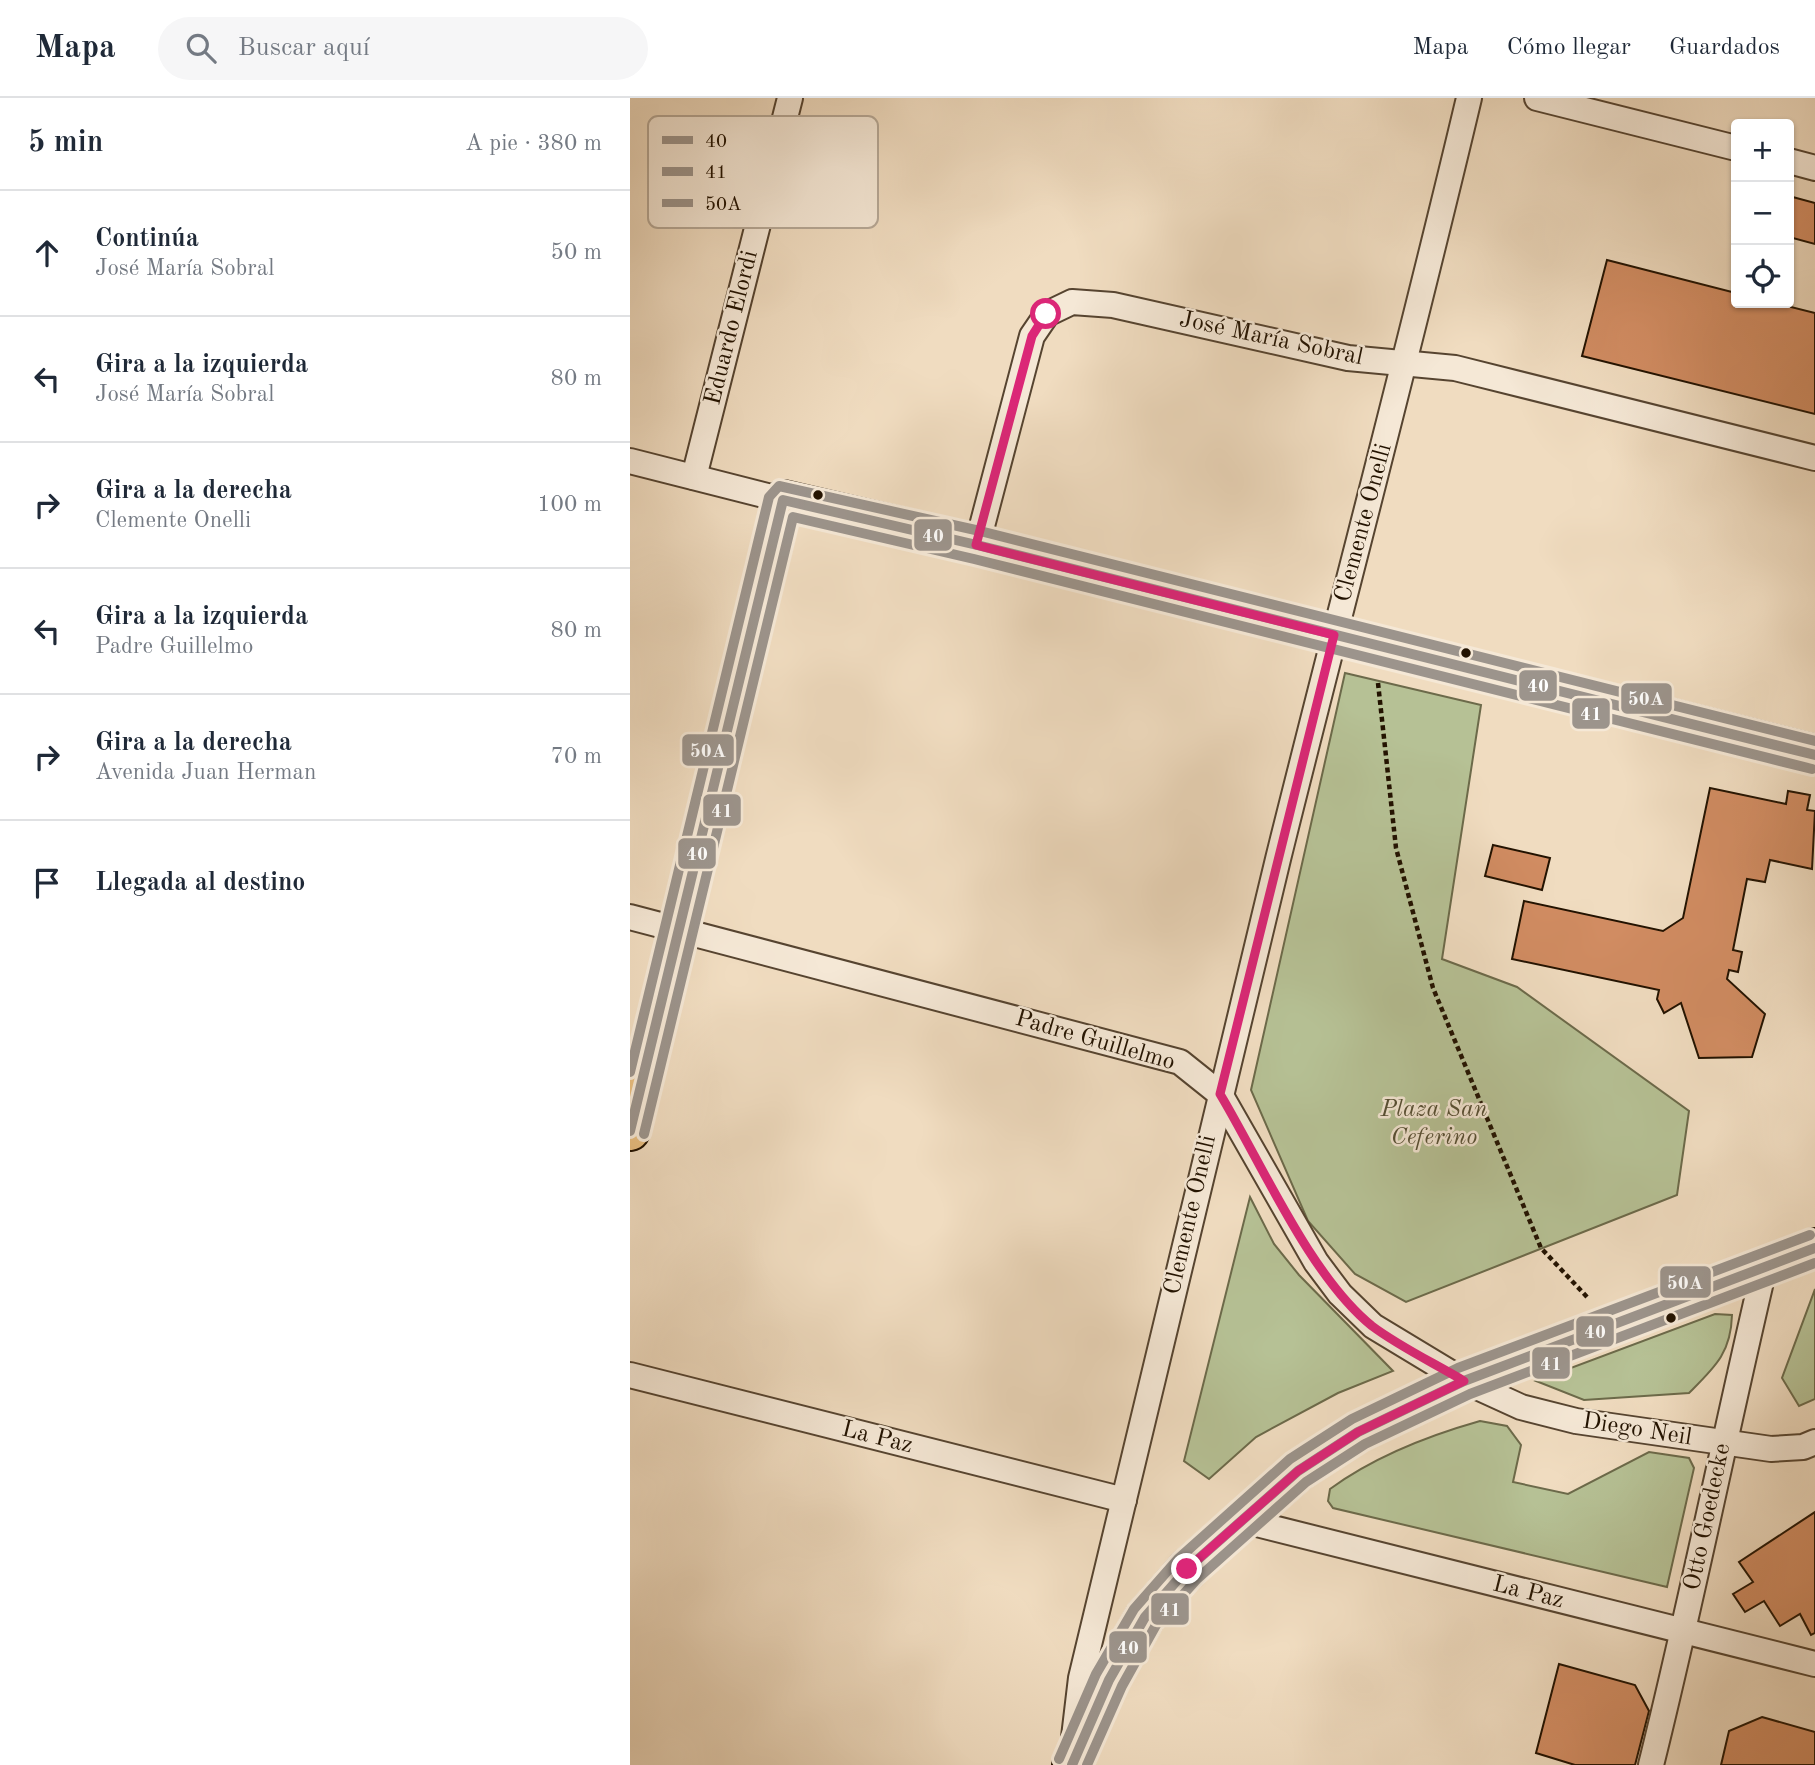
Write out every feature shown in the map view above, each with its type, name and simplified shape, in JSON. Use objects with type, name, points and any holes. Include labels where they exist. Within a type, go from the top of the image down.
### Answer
[{"type":"main road","points":[[630,1131],[783,500],[976,545],[1815,755]]},
{"type":"main road","points":[[1071,1765],[1109,1680],[1144,1617],[1187,1569],[1298,1471],[1358,1432],[1464,1381],[1815,1248]]},
{"type":"street","name":"Eduardo Elordi","points":[[785,116],[790,98]]},
{"type":"street","name":"Clemente Onelli","points":[[1071,1765],[1081,1678],[1220,1094],[1334,635],[1406,362],[1469,98]]},
{"type":"street","points":[[1537,98],[1731,147]]},
{"type":"street","points":[[1794,163],[1815,168]]},
{"type":"street","name":"Eduardo Elordi","points":[[694,477],[757,228]]},
{"type":"street","name":"José María Sobral","points":[[976,545],[1032,336],[1046,314],[1072,302],[1113,305],[1348,358],[1455,368],[1815,458]]},
{"type":"street","points":[[630,461],[783,500]]},
{"type":"street","name":"Padre Guillelmo","points":[[630,917],[1180,1062],[1220,1094],[1316,1262],[1340,1294],[1373,1326],[1464,1381]]},
{"type":"street","name":"Otto Goedecke","points":[[1651,1765],[1684,1632],[1723,1443],[1764,1269]]},
{"type":"street","name":"La Paz","points":[[630,1375],[1124,1500]]},
{"type":"street","name":"Diego Neil","points":[[1464,1381],[1521,1407],[1576,1421],[1770,1449],[1804,1447],[1815,1443]]},
{"type":"street","name":"La Paz","points":[[1241,1520],[1815,1664]]},
{"type":"path","points":[[1374,645],[1396,848],[1433,988],[1541,1248],[1614,1325]]},
{"type":"green space","name":"Plaza San Ceferino","points":[[1345,673],[1481,705],[1442,959],[1517,987],[1689,1111],[1677,1195],[1406,1302],[1355,1274],[1308,1221],[1251,1090]]},
{"type":"green space","points":[[1250,1197],[1274,1244],[1299,1275],[1393,1371],[1338,1393],[1256,1437],[1209,1479],[1184,1461]]},
{"type":"green space","points":[[1815,1289],[1815,1399],[1799,1406],[1782,1378]]},
{"type":"green space","points":[[1715,1314],[1732,1315],[1729,1340],[1714,1367],[1689,1393],[1584,1400],[1536,1381]]},
{"type":"green space","points":[[1480,1421],[1507,1426],[1521,1445],[1513,1482],[1568,1494],[1649,1452],[1689,1458],[1694,1468],[1667,1587],[1333,1508],[1328,1501],[1330,1489],[1383,1457],[1421,1440]]},
{"type":"building","points":[[1794,197],[1815,203],[1815,244],[1794,238]]},
{"type":"building","points":[[1607,260],[1731,292],[1731,308],[1794,308],[1815,313],[1815,414],[1582,356]]},
{"type":"building","points":[[1710,788],[1786,804],[1788,791],[1810,795],[1807,810],[1815,811],[1812,869],[1770,860],[1765,882],[1747,879],[1733,950],[1742,952],[1738,972],[1729,970],[1727,979],[1765,1014],[1752,1057],[1699,1058],[1681,1003],[1664,1013],[1657,999],[1659,990],[1512,959],[1524,901],[1663,931],[1683,918]]},
{"type":"building","points":[[1493,845],[1550,858],[1542,890],[1485,876]]},
{"type":"building","points":[[1815,1512],[1815,1633],[1811,1635],[1800,1614],[1780,1626],[1764,1601],[1745,1612],[1733,1594],[1753,1582],[1739,1562]]},
{"type":"building","points":[[1559,1664],[1635,1685],[1649,1711],[1635,1765],[1575,1765],[1536,1753]]},
{"type":"building","points":[[1762,1717],[1815,1732],[1815,1765],[1721,1765],[1729,1731]]},
{"type":"transit line","name":"50A","points":[[630,1072],[769,497],[779,486],[980,531],[1815,741]]},
{"type":"transit line","name":"40","points":[[630,1131],[783,500],[977,545],[1815,755]]},
{"type":"transit line","name":"41","points":[[644,1134],[793,517],[974,559],[1812,769]]},
{"type":"transit line","name":"50A","points":[[1059,1759],[1096,1674],[1134,1609],[1178,1559],[1290,1459],[1352,1419],[1458,1368],[1810,1235]]},
{"type":"transit line","name":"40","points":[[1072,1765],[1109,1680],[1145,1617],[1187,1569],[1298,1471],[1358,1432],[1464,1381],[1815,1248]]},
{"type":"transit line","name":"41","points":[[1087,1765],[1122,1686],[1156,1625],[1197,1579],[1306,1482],[1365,1444],[1470,1394],[1815,1263]]},
{"type":"route","points":[[1046,314],[1032,336],[976,545],[1334,635],[1220,1094],[1316,1262],[1340,1294],[1373,1326],[1464,1381],[1358,1432],[1298,1471],[1187,1569]]}]
